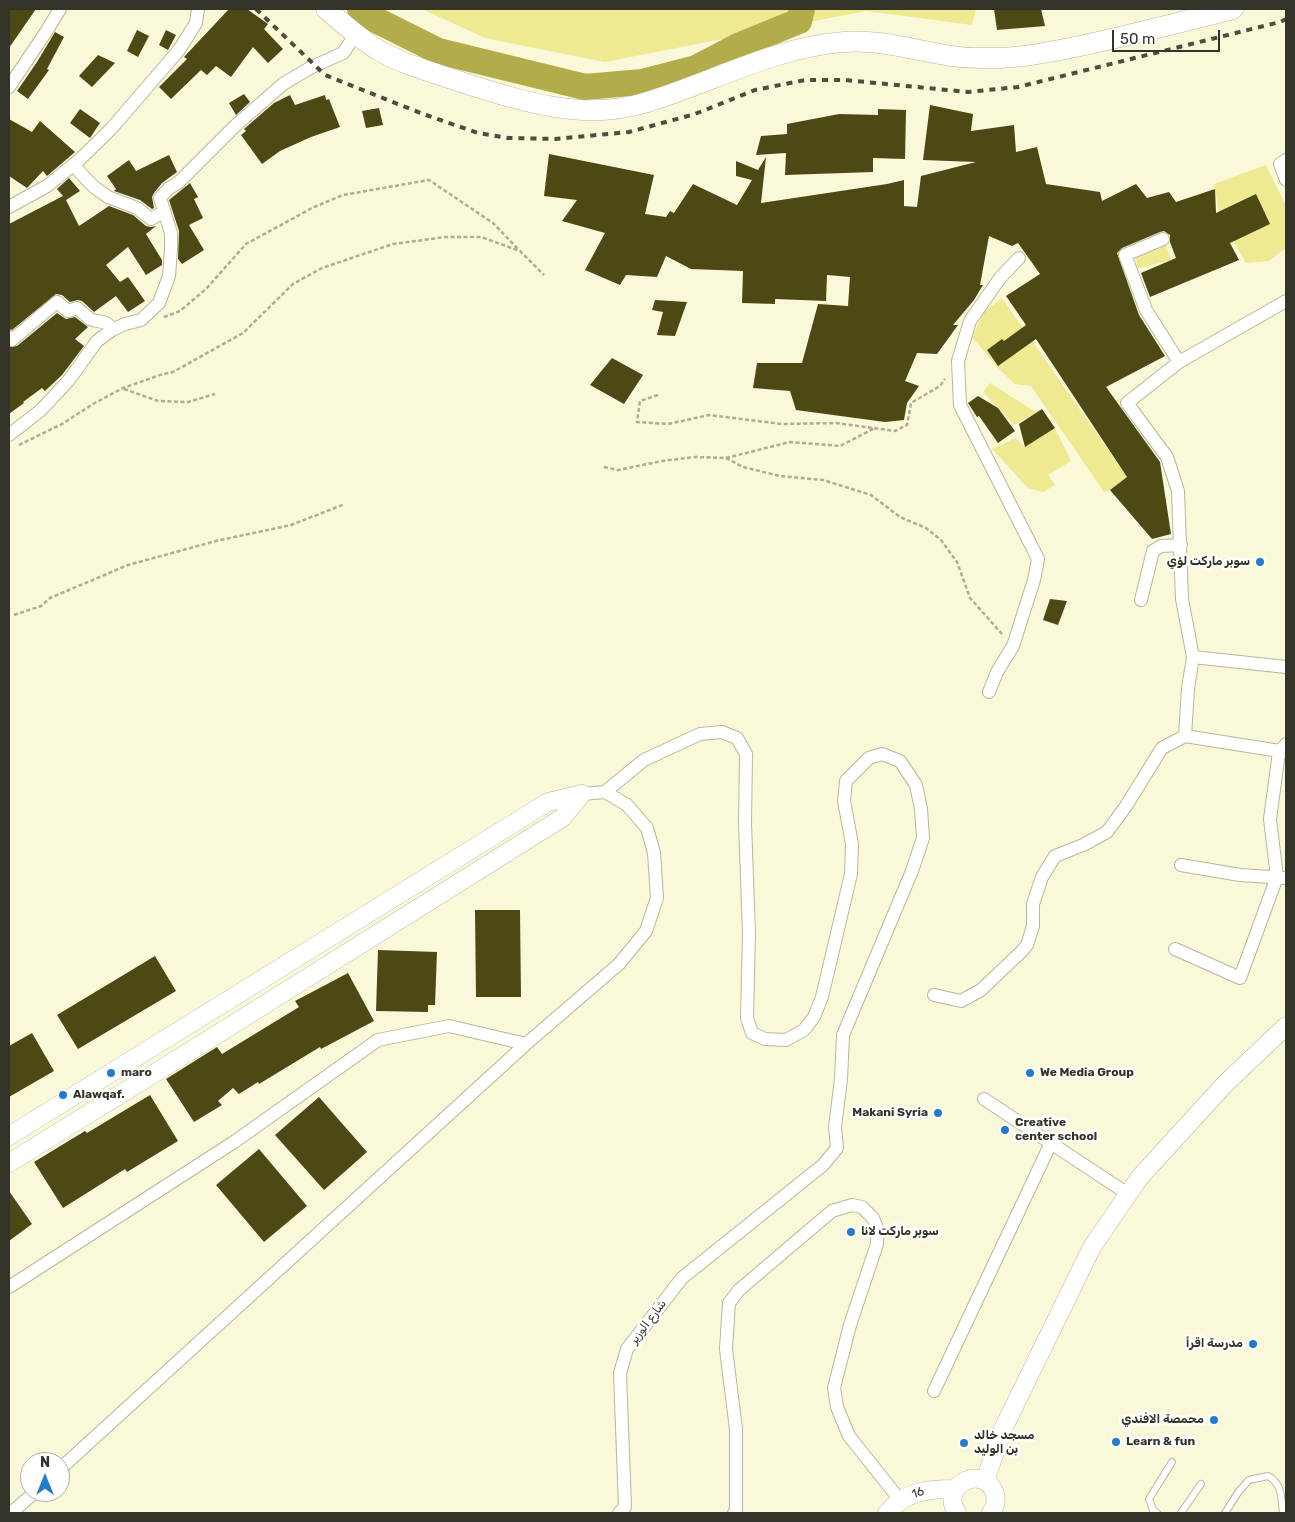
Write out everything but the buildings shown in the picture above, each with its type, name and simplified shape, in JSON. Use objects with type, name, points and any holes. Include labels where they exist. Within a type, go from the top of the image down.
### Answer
[{"type":"main road","points":[[326,9],[356,34],[398,60],[531,103],[566,109],[587,110],[616,109],[642,104],[772,57],[826,44],[867,42],[954,56],[1016,57],[1114,38],[1233,9]]},
{"type":"street","points":[[9,87],[60,9]]},
{"type":"street","points":[[9,207],[47,186],[74,165],[111,129],[179,50],[196,23],[198,9]]},
{"type":"street","points":[[9,435],[41,410],[69,380],[97,341],[112,330],[141,320],[159,303],[169,276],[171,233],[160,198],[168,189],[179,182],[235,126],[283,84],[310,68],[343,53],[356,34]]},
{"type":"street","points":[[1286,160],[1280,164],[1286,180]]},
{"type":"street","points":[[74,165],[94,187],[108,197],[137,208],[151,219],[163,212]]},
{"type":"street","points":[[1162,239],[1125,255],[1146,310],[1179,362]]},
{"type":"street","points":[[989,692],[997,672],[1014,646],[1034,580],[1038,559],[960,405],[958,361],[970,322],[1000,278],[1019,258]]},
{"type":"street","points":[[1185,736],[1188,689],[1193,657],[1182,599],[1178,491],[1166,456],[1127,403],[1179,362],[1286,301]]},
{"type":"street","points":[[9,337],[12,340],[57,302],[68,311],[77,308],[92,320],[101,320],[110,324],[112,330]]},
{"type":"street","points":[[1141,600],[1153,551],[1161,546],[1181,545]]},
{"type":"street","points":[[1193,657],[1286,668]]},
{"type":"street","name":"شارع الوزير","points":[[605,792],[644,760],[700,734],[722,732],[737,738],[746,754],[745,823],[750,933],[747,1018],[752,1033],[765,1039],[786,1040],[804,1030],[814,1017],[822,997],[851,874],[852,844],[844,801],[846,781],[869,758],[882,754],[900,761],[916,786],[921,809],[923,838],[912,871],[843,1035],[841,1079],[835,1127],[837,1148],[823,1165],[682,1278],[627,1350],[620,1373],[625,1507],[620,1513]]},
{"type":"street","points":[[934,995],[961,1001],[981,990],[1022,951],[1027,945],[1033,926],[1033,904],[1042,877],[1055,856],[1083,845],[1108,832],[1162,748],[1185,736],[1284,749],[1270,819],[1282,878],[1240,978],[1176,949]]},
{"type":"street","points":[[9,1136],[548,802],[582,794],[605,792],[627,805],[647,828],[654,853],[657,898],[646,931],[619,964],[526,1044],[70,1460]]},
{"type":"street","points":[[9,1162],[205,1042],[562,818],[582,794]]},
{"type":"street","points":[[1181,864],[1240,876],[1282,878]]},
{"type":"street","points":[[9,1287],[234,1142],[378,1040],[449,1026],[526,1044]]},
{"type":"street","points":[[985,1481],[1003,1428],[1092,1247],[1140,1177],[1225,1084],[1286,1026]]},
{"type":"street","points":[[984,1099],[1128,1194]]},
{"type":"street","points":[[934,1390],[1051,1143]]},
{"type":"street","points":[[734,1513],[736,1510],[736,1429],[726,1349],[729,1303],[739,1290],[832,1211],[852,1205],[862,1207],[873,1218],[877,1228],[878,1244],[850,1325],[834,1388],[837,1407],[849,1436],[900,1500]]},
{"type":"street","points":[[953,1513],[952,1500],[955,1489],[965,1480],[978,1479],[985,1481],[990,1486],[996,1498],[993,1513]]},
{"type":"street","name":"16","points":[[886,1513],[900,1500],[925,1490],[955,1489]]},
{"type":"street","points":[[11,1513],[24,1502]]},
{"type":"lane","points":[[1157,1513],[1153,1510],[1149,1500],[1172,1462]]},
{"type":"lane","points":[[1226,1513],[1239,1491],[1249,1480],[1268,1476],[1277,1482],[1280,1488],[1283,1513]]},
{"type":"lane","points":[[1181,1513],[1200,1484]]},
{"type":"path","points":[[141,320],[152,322],[180,311],[206,289],[246,244],[312,208],[343,195],[429,180],[494,223],[544,275]]},
{"type":"path","points":[[15,448],[62,424],[92,404],[123,388],[174,372],[243,333],[293,284],[322,268],[394,244],[446,237],[481,237],[520,251]]},
{"type":"path","points":[[658,394],[640,402],[637,422],[668,424],[709,415],[782,424],[836,423],[895,431],[907,425],[912,403],[940,386],[958,361]]},
{"type":"path","points":[[123,388],[158,401],[188,402],[215,394]]},
{"type":"path","points":[[604,467],[618,470],[662,461],[696,457],[726,458],[790,442],[840,446],[875,428]]},
{"type":"path","points":[[726,458],[743,467],[780,476],[823,480],[871,496],[900,517],[926,528],[941,540],[957,562],[970,598],[1014,646]]},
{"type":"path","points":[[14,615],[42,606],[50,598],[128,565],[291,525],[345,504]]},
{"type":"shaded area","points":[[422,9],[976,9],[972,25],[866,11],[605,62],[485,38]]},
{"type":"shaded area","points":[[1266,165],[1286,206],[1286,248],[1269,261],[1246,263],[1220,218],[1214,184]]},
{"type":"shaded area","points":[[1166,245],[1171,260],[1137,269],[1136,258]]},
{"type":"shaded area","points":[[1002,298],[1127,477],[1110,490],[1104,492],[1031,386],[1015,384],[1000,370],[972,337],[984,312]]},
{"type":"shaded area","points":[[990,383],[1037,413],[1014,425],[983,392]]},
{"type":"shaded area","points":[[1055,428],[1071,461],[1048,475],[1055,485],[1043,492],[1028,488],[992,449],[1015,438],[1025,447]]},
{"type":"waterway","points":[[360,9],[370,17],[438,51],[585,87],[642,82],[696,68],[738,46],[799,21],[802,9]]},
{"type":"railway","points":[[256,9],[325,75],[423,114],[478,133],[508,138],[555,139],[629,132],[695,114],[755,90],[805,80],[845,80],[968,92],[1018,87],[1286,19]]},
{"type":"place","name":"سوبر ماركت لؤي","points":[[1260,562]]},
{"type":"place","name":"maro","points":[[111,1073]]},
{"type":"place","name":"We Media Group","points":[[1030,1073]]},
{"type":"place","name":"Alawqaf.","points":[[63,1095]]},
{"type":"place","name":"Makani Syria","points":[[938,1113]]},
{"type":"place","name":"Creative center school","points":[[1005,1130]]},
{"type":"place","name":"سوبر ماركت لانا","points":[[851,1232]]},
{"type":"place","name":"مدرسة اقرأ","points":[[1253,1344]]},
{"type":"place","name":"محمصة الافندي","points":[[1214,1420]]},
{"type":"place","name":"Learn & fun","points":[[1116,1442]]},
{"type":"place","name":"مسجد خالد بن الوليد","points":[[964,1443]]}]
